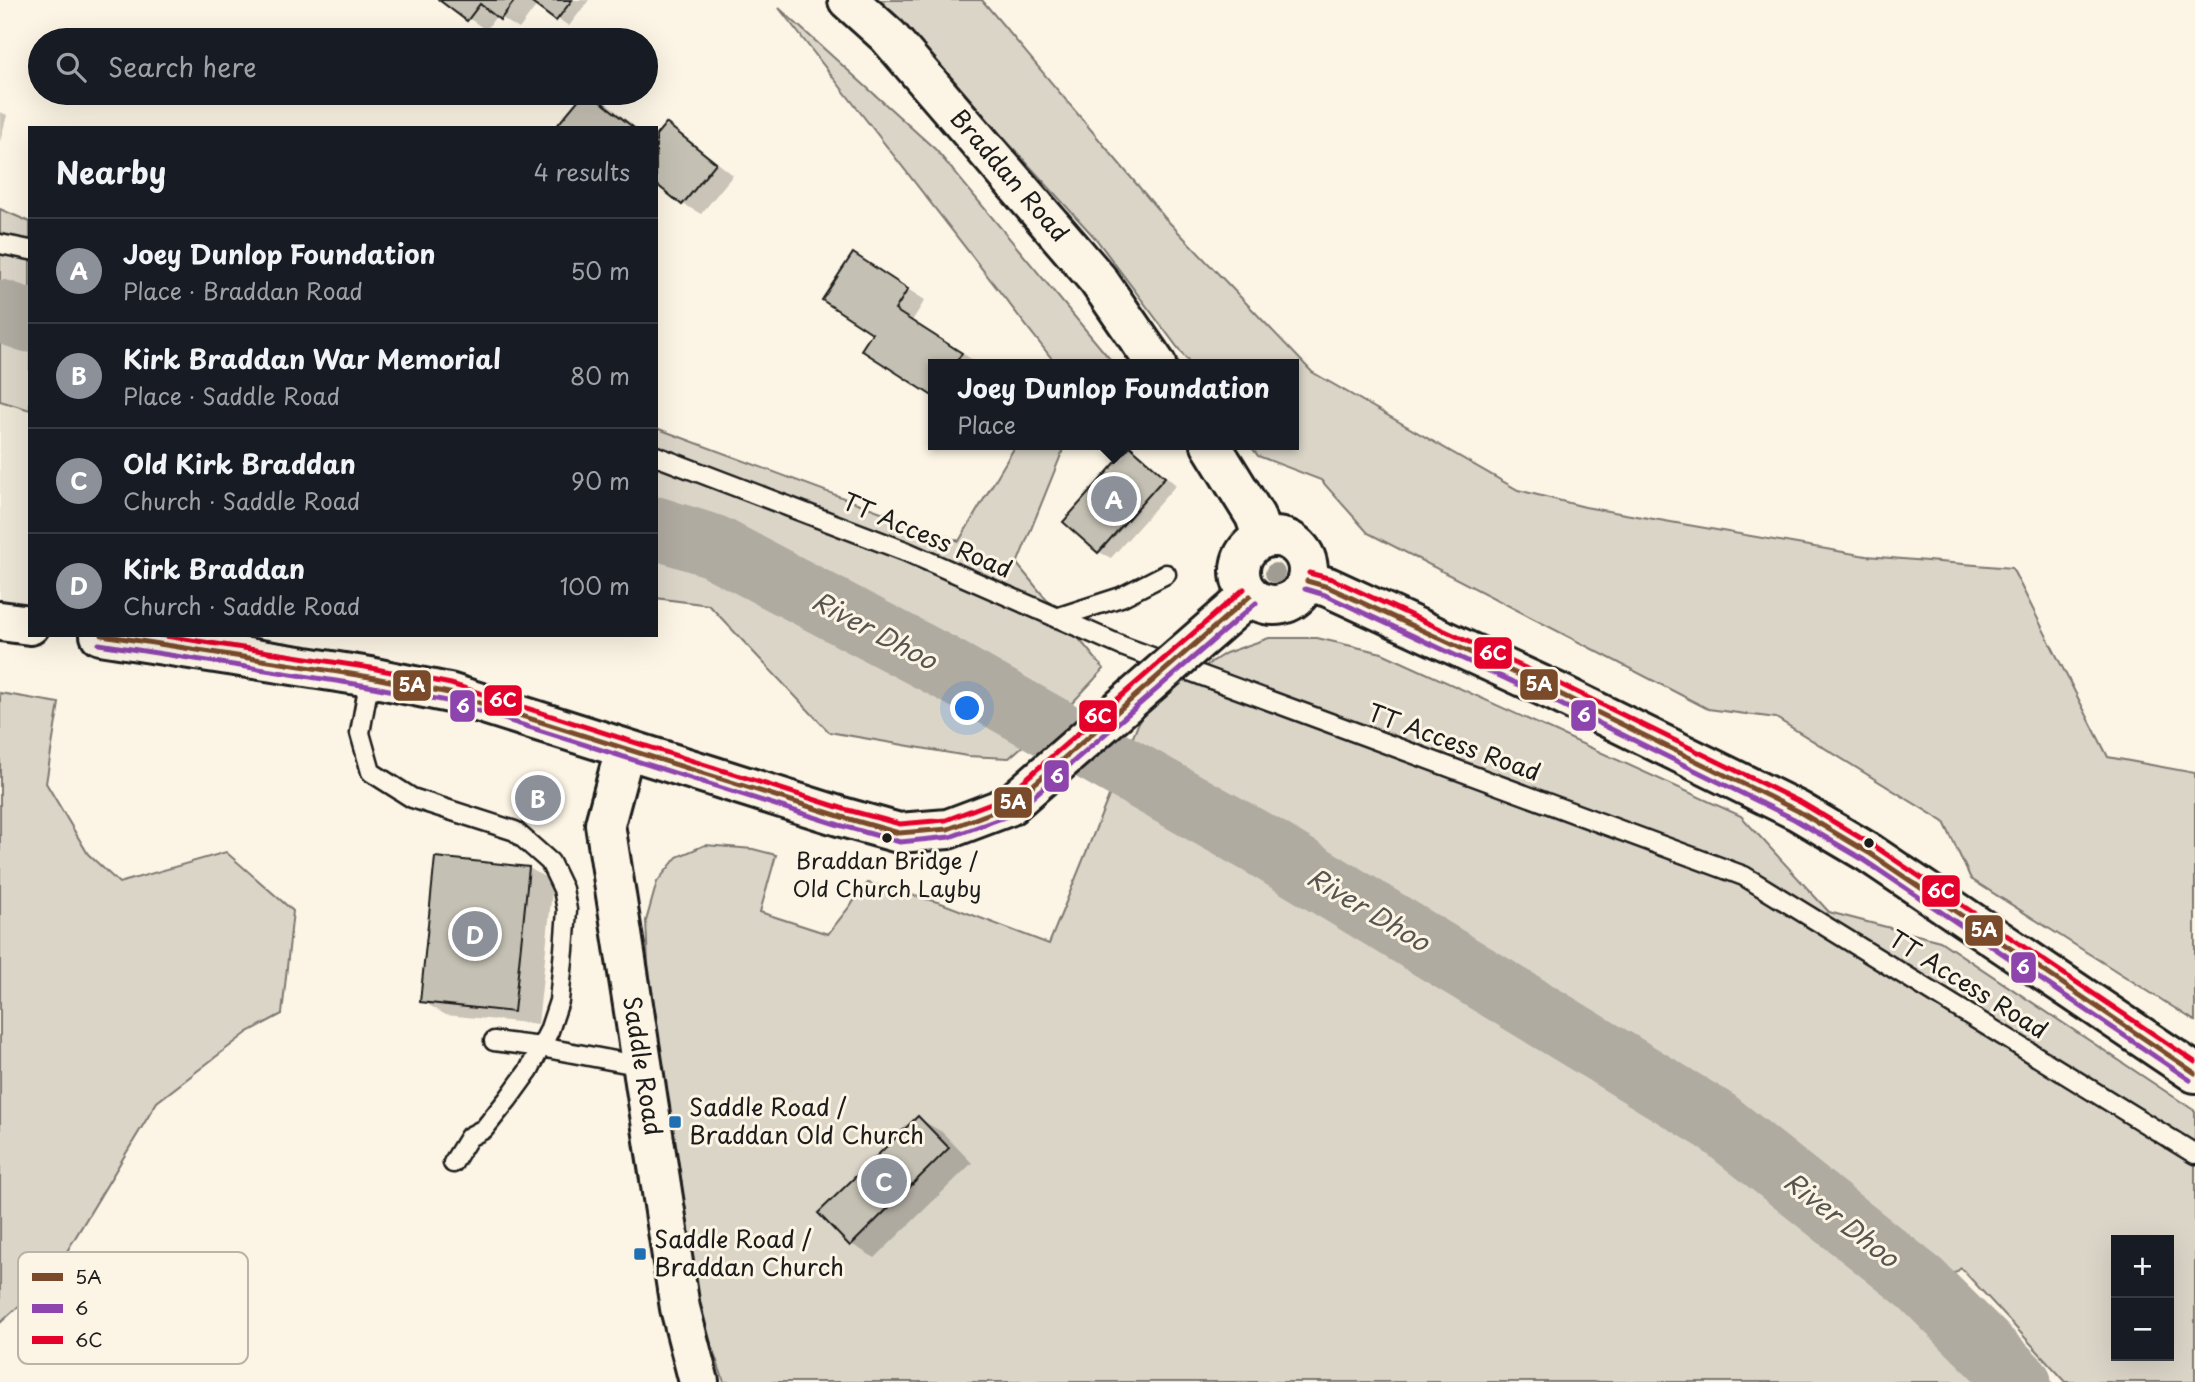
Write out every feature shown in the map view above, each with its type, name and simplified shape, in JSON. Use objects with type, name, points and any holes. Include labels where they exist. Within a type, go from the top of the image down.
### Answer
[{"type":"highway","name":"Braddan Road","points":[[848,0],[888,36],[1098,280],[1153,359]]},
{"type":"highway","points":[[1214,450],[1255,516],[1263,539]]},
{"type":"highway","points":[[113,637],[370,677],[449,693],[625,750],[899,833],[948,829],[1009,806],[1244,601],[1282,605],[1297,596],[1307,581],[1308,566],[1303,552],[1292,542],[1278,537],[1263,539],[1248,548],[1240,563],[1244,601]]},
{"type":"highway","points":[[1307,581],[1328,587],[1556,692],[1798,811],[1869,853],[2195,1073]]},
{"type":"highway","points":[[0,621],[28,625]]},
{"type":"highway","name":"Saddle Road","points":[[625,750],[604,824],[680,1308],[699,1382]]},
{"type":"lane","points":[[0,244],[28,250]]},
{"type":"lane","name":"TT Access Road","points":[[658,457],[905,551],[1135,651],[1745,876],[2195,1154]]},
{"type":"lane","points":[[1056,618],[1122,597],[1166,574]]},
{"type":"lane","points":[[370,677],[360,733],[371,772],[412,798],[514,831],[550,862],[563,889],[567,910],[558,1001],[549,1031],[529,1070],[508,1100],[484,1129],[468,1137],[453,1163]]},
{"type":"lane","points":[[494,1041],[642,1066]]},
{"type":"shaded area","points":[[878,0],[982,0],[1165,218],[1312,372],[1518,490],[1585,507],[1866,556],[2012,568],[2108,757],[2195,773],[2195,1021],[1971,879],[1944,822],[1776,718],[1708,709],[1368,533],[1321,480],[1258,456],[1254,450],[1299,450],[1299,359],[1186,359],[1096,239]]},
{"type":"shaded area","points":[[779,8],[936,150],[1110,359],[1052,359]]},
{"type":"shaded area","points":[[0,209],[28,221],[28,409],[0,401]]},
{"type":"shaded area","points":[[0,401],[28,409],[28,615],[0,610]]},
{"type":"shaded area","points":[[658,429],[959,541],[1013,450],[1063,450],[1017,564],[1104,669],[1074,701],[1009,758],[967,756],[829,732],[709,605],[658,598]]},
{"type":"shaded area","points":[[1269,638],[1317,638],[1382,653],[1741,816],[1829,912],[1940,941],[2195,1111],[2195,1382],[2066,1382],[1961,1268],[1919,1302],[1991,1382],[724,1382],[696,1299],[648,963],[646,921],[657,882],[677,857],[705,845],[753,849],[776,855],[760,912],[828,934],[868,883],[941,903],[1049,944],[1141,717],[1183,680],[1226,653]]},
{"type":"shaded area","points":[[0,693],[59,703],[46,783],[88,854],[119,883],[226,852],[293,911],[282,1014],[248,1032],[157,1102],[66,1252],[18,1252],[18,1307],[0,1323]]},
{"type":"building","points":[[439,0],[515,0],[500,20],[480,4],[467,21]]},
{"type":"building","points":[[528,0],[572,0],[556,21]]},
{"type":"building","points":[[574,105],[605,105],[631,126],[557,126]]},
{"type":"building","points":[[666,123],[716,163],[682,205],[658,186],[658,133]]},
{"type":"building","points":[[853,253],[908,289],[895,310],[962,353],[958,359],[928,359],[928,393],[861,350],[872,333],[822,300]]},
{"type":"building","points":[[1126,450],[1135,450],[1165,477],[1098,553],[1063,522]]},
{"type":"building","points":[[435,857],[529,867],[514,1012],[420,1002]]},
{"type":"building","points":[[918,1116],[949,1148],[850,1246],[818,1213]]},
{"type":"waterway","name":"River Dhoo","points":[[0,311],[28,320]]},
{"type":"waterway","name":"River Dhoo","points":[[658,529],[713,546],[942,666],[1263,846],[1716,1121],[1921,1284],[2020,1382]]},
{"type":"transit line","name":"6C","points":[[1309,573],[1332,579],[1560,684],[1802,803],[1874,846],[2195,1062]]},
{"type":"transit line","name":"5A","points":[[1307,581],[1328,587],[1556,692],[1798,811],[1869,853],[2195,1073]]},
{"type":"transit line","name":"6C","points":[[172,637],[371,668],[451,684],[844,809],[900,824],[946,820],[1004,798],[1244,589]]},
{"type":"transit line","name":"6","points":[[1305,589],[1325,595],[1552,700],[1794,819],[1864,860],[2190,1080]]},
{"type":"transit line","name":"5A","points":[[115,637],[370,677],[449,693],[899,833],[948,829],[1009,806],[1250,596]]},
{"type":"transit line","name":"6","points":[[99,644],[447,701],[900,842],[950,837],[1013,814],[1256,603]]},
{"type":"place","name":"Joey Dunlop Foundation","points":[[1114,499]]},
{"type":"place","name":"Kirk Braddan War Memorial","points":[[538,798]]},
{"type":"place","name":"Braddan Bridge / Old Church Layby","points":[[887,838]]},
{"type":"place","name":"Kirk Braddan","points":[[475,934]]},
{"type":"place","name":"Saddle Road / Braddan Old Church","points":[[675,1122]]},
{"type":"place","name":"Old Kirk Braddan","points":[[884,1181]]},
{"type":"place","name":"Saddle Road / Braddan Church","points":[[640,1254]]}]
